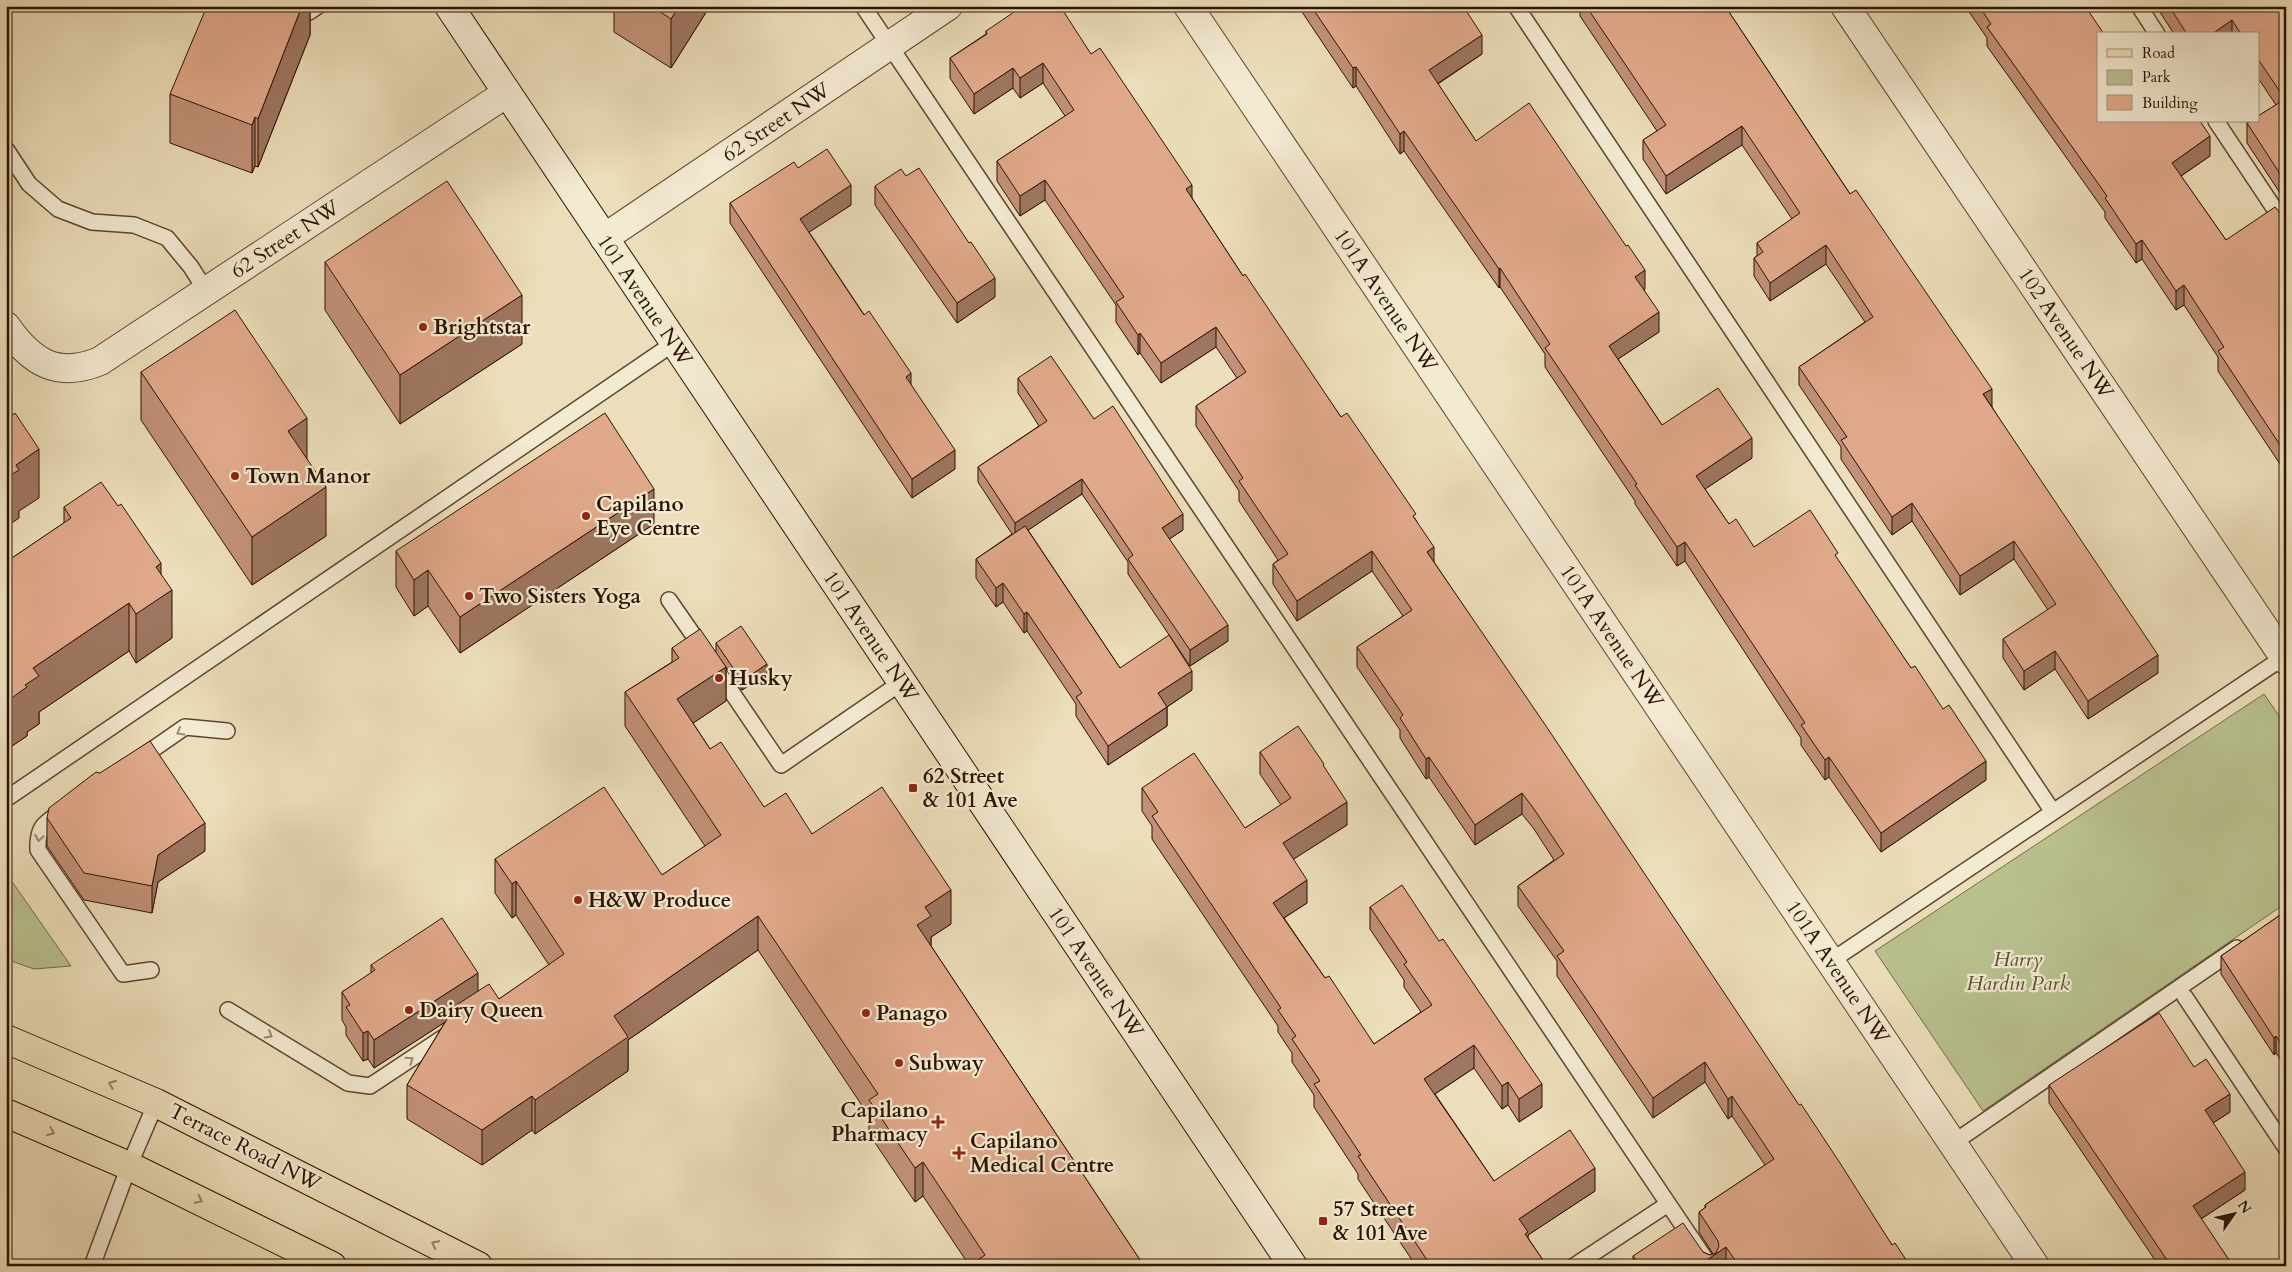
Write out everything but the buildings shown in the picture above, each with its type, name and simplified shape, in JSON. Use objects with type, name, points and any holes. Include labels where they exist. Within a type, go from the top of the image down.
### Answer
[{"type":"main road","name":"Terrace Road NW","points":[[6,1039],[156,1103],[478,1266]]},
{"type":"main road","points":[[6,1113],[129,1166],[332,1266]]},
{"type":"street","name":"101 Avenue NW","points":[[449,6],[1292,1266]]},
{"type":"street","name":"62 Street NW","points":[[604,238],[948,6]]},
{"type":"street","name":"101A Avenue NW","points":[[1188,6],[2035,1266]]},
{"type":"street","name":"102 Avenue NW","points":[[1845,6],[2285,658]]},
{"type":"street","name":"62 Street NW","points":[[6,326],[30,354],[41,362],[56,368],[72,369],[87,367],[100,361],[507,93]]},
{"type":"lane","points":[[294,6],[309,12],[318,6]]},
{"type":"lane","points":[[863,6],[1710,1266]]},
{"type":"lane","points":[[1516,6],[2053,812]]},
{"type":"lane","points":[[2139,6],[2156,32]]},
{"type":"lane","points":[[2217,122],[2286,226]]},
{"type":"lane","points":[[6,149],[29,184],[58,209],[92,222],[134,225],[167,238],[191,267],[206,291]]},
{"type":"lane","points":[[6,798],[674,342]]},
{"type":"lane","points":[[670,600],[781,765],[902,682]]},
{"type":"lane","points":[[1830,961],[2285,658]]},
{"type":"lane","points":[[130,765],[185,727],[227,731]]},
{"type":"lane","points":[[74,803],[43,825],[38,836],[38,850],[123,974],[151,970]]},
{"type":"lane","points":[[1953,1143],[2253,937]]},
{"type":"lane","points":[[2185,997],[2286,1148]]},
{"type":"lane","points":[[228,1010],[348,1083],[370,1086],[461,1026]]},
{"type":"lane","points":[[92,1266],[129,1166],[156,1103]]},
{"type":"lane","points":[[1574,1266],[1668,1204]]},
{"type":"green space","name":"Harry Hardin Park","points":[[2264,694],[2286,726],[2286,903],[1983,1111],[1875,951]]},
{"type":"green space","points":[[6,873],[71,966],[34,969],[6,959]]},
{"type":"place","name":"Brightstar","points":[[423,327]]},
{"type":"place","name":"Town Manor","points":[[235,476]]},
{"type":"place","name":"Capilano Eye Centre","points":[[586,516]]},
{"type":"place","name":"Two Sisters Yoga","points":[[469,596]]},
{"type":"place","name":"Husky","points":[[719,678]]},
{"type":"place","name":"62 Street & 101 Ave","points":[[913,788]]},
{"type":"place","name":"H&W Produce","points":[[578,900]]},
{"type":"place","name":"Dairy Queen","points":[[409,1010]]},
{"type":"place","name":"Panago","points":[[866,1013]]},
{"type":"place","name":"Subway","points":[[899,1063]]},
{"type":"place","name":"Capilano Pharmacy","points":[[938,1122]]},
{"type":"place","name":"Capilano Medical Centre","points":[[959,1153]]},
{"type":"place","name":"57 Street & 101 Ave","points":[[1323,1221]]}]
